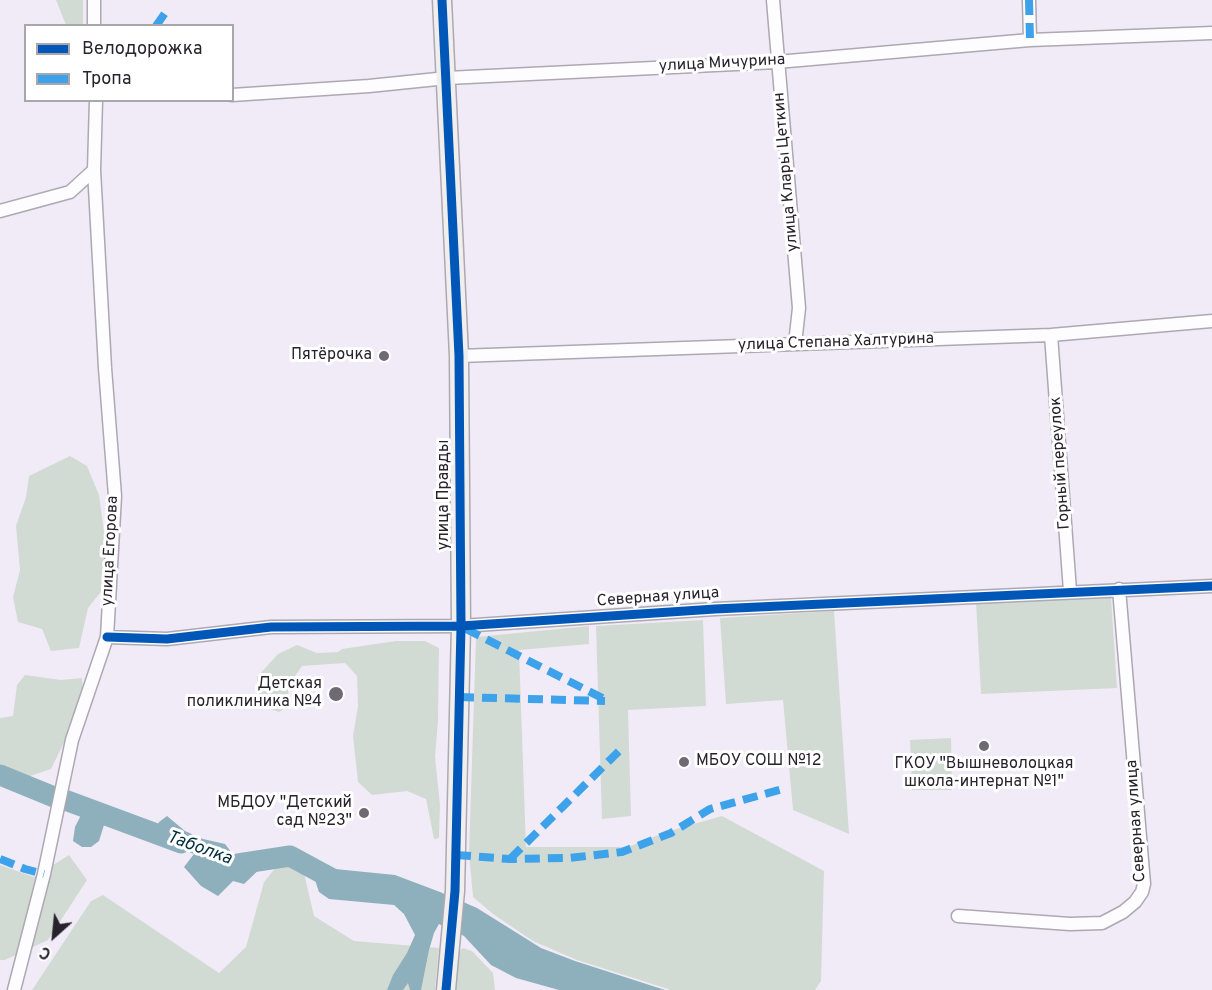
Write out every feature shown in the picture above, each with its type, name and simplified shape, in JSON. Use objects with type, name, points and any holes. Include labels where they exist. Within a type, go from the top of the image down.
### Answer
[{"type":"street","points":[[94,0],[94,24]]},
{"type":"street","name":"улица Правды","points":[[442,0],[459,356],[461,626],[455,891],[446,990]]},
{"type":"street","name":"улица Клары Цеткин","points":[[773,0],[799,308],[795,344]]},
{"type":"street","points":[[1029,0],[1030,40]]},
{"type":"street","name":"улица Мичурина","points":[[234,95],[369,86],[447,78],[777,62],[1030,40],[1212,33]]},
{"type":"street","name":"улица Егорова","points":[[14,990],[44,874],[72,740],[107,637],[115,496],[94,170],[96,102]]},
{"type":"street","points":[[0,211],[70,192],[94,170]]},
{"type":"street","name":"улица Степана Халтурина","points":[[459,356],[1051,335],[1212,321]]},
{"type":"street","name":"Горный переулок","points":[[1051,335],[1070,591]]},
{"type":"street","name":"Северная улица","points":[[107,637],[167,639],[271,627],[461,626],[714,609],[1212,586]]},
{"type":"street","name":"Северная улица","points":[[958,916],[1071,924],[1102,923],[1123,912],[1135,902],[1142,892],[1144,884],[1119,589]]},
{"type":"shaded area","points":[[56,0],[83,0],[83,24],[66,24]]},
{"type":"shaded area","points":[[70,456],[87,466],[99,495],[104,532],[104,588],[88,608],[79,648],[51,651],[42,629],[18,622],[13,597],[20,570],[16,526],[26,497],[29,476]]},
{"type":"shaded area","points":[[1111,597],[1117,688],[981,694],[976,602]]},
{"type":"shaded area","points":[[834,611],[849,834],[793,810],[783,700],[726,704],[720,618]]},
{"type":"shaded area","points":[[703,620],[706,706],[628,710],[631,816],[602,819],[596,626]]},
{"type":"shaded area","points":[[589,626],[589,644],[519,650],[526,847],[628,847],[666,832],[722,816],[824,871],[821,981],[815,990],[671,990],[577,960],[533,941],[493,914],[473,897],[469,853],[476,637]]},
{"type":"shaded area","points":[[396,641],[425,641],[439,648],[435,757],[440,805],[439,838],[434,839],[426,799],[407,791],[372,795],[358,782],[353,736],[358,706],[357,676],[345,663],[302,666],[288,686],[288,706],[279,712],[260,705],[257,677],[278,654],[297,645],[317,653],[338,652],[342,649]]},
{"type":"shaded area","points":[[25,675],[61,680],[82,678],[83,694],[74,722],[51,769],[24,778],[0,767],[0,718],[13,716],[17,685]]},
{"type":"shaded area","points":[[951,738],[952,790],[912,790],[910,740]]},
{"type":"shaded area","points":[[69,855],[87,880],[48,940],[5,960],[0,960],[0,865],[34,877]]},
{"type":"shaded area","points":[[280,862],[304,873],[314,916],[354,941],[439,948],[435,990],[32,990],[91,901],[103,895],[219,973],[246,947],[264,882]]},
{"type":"shaded area","points":[[463,948],[472,951],[493,973],[495,990],[452,990],[456,954]]},
{"type":"water","points":[[92,804],[102,808],[104,825],[99,841],[91,847],[82,847],[73,841],[75,827],[83,811]]},
{"type":"water","points":[[167,816],[185,831],[203,839],[225,844],[238,861],[263,856],[267,862],[244,884],[233,881],[218,896],[201,886],[184,867],[194,854],[164,842],[154,833],[159,822]]},
{"type":"water","points":[[325,868],[395,875],[477,908],[541,948],[665,990],[559,990],[516,978],[491,965],[464,936],[439,924],[429,950],[421,990],[410,990],[408,983],[403,990],[387,990],[415,935],[404,914],[394,905],[329,899],[319,892],[315,880]]},
{"type":"waterway","name":"Таболка","points":[[0,775],[54,797]]},
{"type":"waterway","name":"Таболка","points":[[65,800],[181,843]]},
{"type":"waterway","name":"Таболка","points":[[238,864],[290,856],[340,883],[347,884]]},
{"type":"marked path","points":[[1029,0],[1030,40]]},
{"type":"marked path","points":[[157,24],[165,13]]},
{"type":"marked path","points":[[466,629],[608,701]]},
{"type":"marked path","points":[[459,697],[605,701]]},
{"type":"marked path","points":[[510,859],[619,751]]},
{"type":"marked path","points":[[456,855],[510,859],[569,858],[622,852],[671,833],[710,809],[783,789]]},
{"type":"marked path","points":[[0,859],[44,874]]},
{"type":"cycle path","points":[[442,0],[459,356],[461,626],[455,891],[446,990]]},
{"type":"cycle path","points":[[107,637],[167,639],[271,627],[461,626],[715,609],[1212,586]]},
{"type":"place","name":"Пятёрочка","points":[[384,356]]},
{"type":"place","name":"Детская поликлиника №4","points":[[336,694]]},
{"type":"place","name":"ГКОУ \"Вышневолоцкая школа-интернат №1\"","points":[[984,746]]},
{"type":"place","name":"МБОУ СОШ №12","points":[[684,762]]},
{"type":"place","name":"МБДОУ \"Детский сад №23\"","points":[[364,813]]}]
